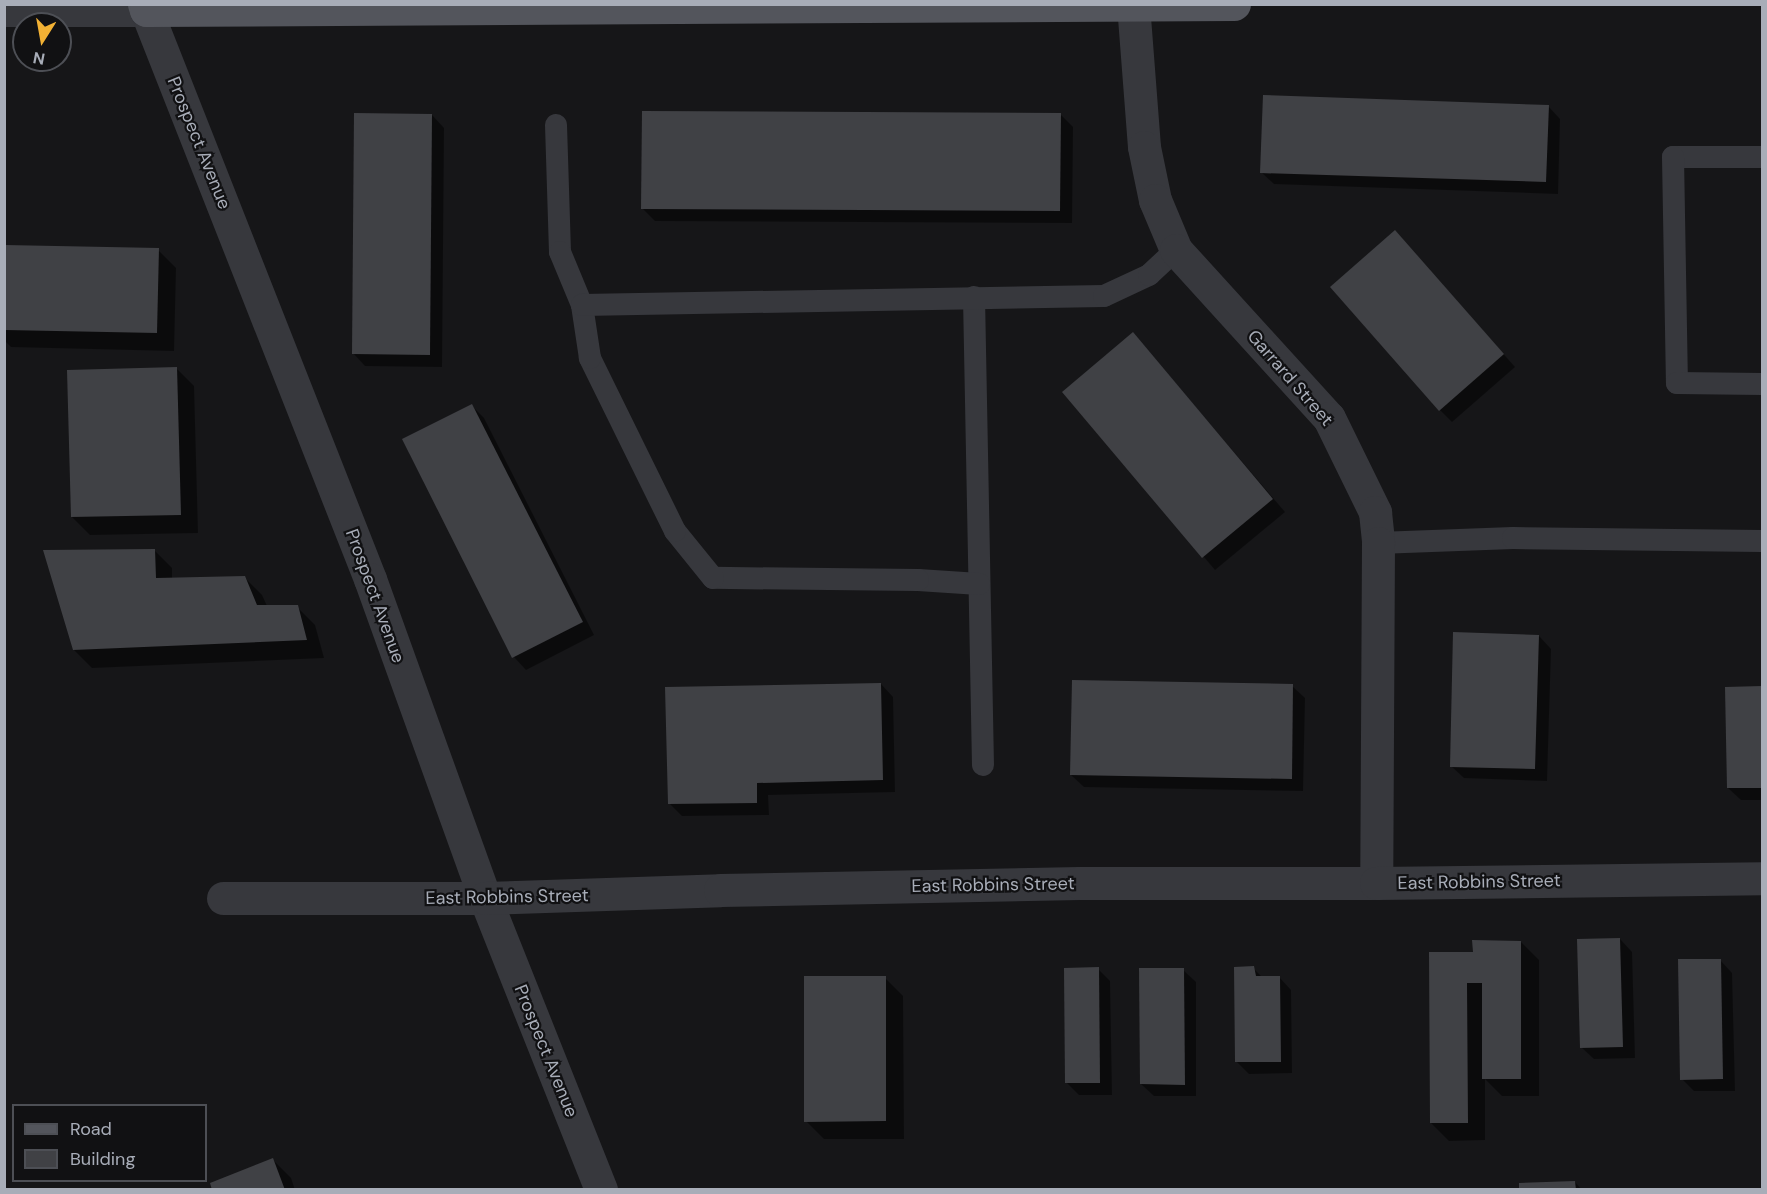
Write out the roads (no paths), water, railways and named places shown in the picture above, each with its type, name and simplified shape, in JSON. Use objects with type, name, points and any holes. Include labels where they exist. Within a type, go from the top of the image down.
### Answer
[{"type":"main road","points":[[145,7],[1234,4]]},
{"type":"street","name":"Garrard Street","points":[[1133,5],[1144,147],[1155,200],[1176,250],[1329,418],[1375,512],[1378,543],[1376,883]]},
{"type":"street","points":[[4,10],[40,7],[145,7]]},
{"type":"street","name":"Prospect Avenue","points":[[145,7],[370,579],[485,898],[601,1190]]},
{"type":"street","name":"East Robbins Street","points":[[223,898],[485,898],[720,890],[1068,883],[1376,883],[1762,878]]},
{"type":"lane","points":[[556,125],[560,252],[582,305],[590,358],[675,531],[713,578],[918,580],[979,584]]},
{"type":"lane","points":[[1762,157],[1673,157],[1677,383],[1762,384]]},
{"type":"lane","points":[[582,305],[1104,296],[1149,275],[1176,250]]},
{"type":"lane","points":[[974,297],[983,765]]},
{"type":"lane","points":[[1378,543],[1513,538],[1762,541]]}]
